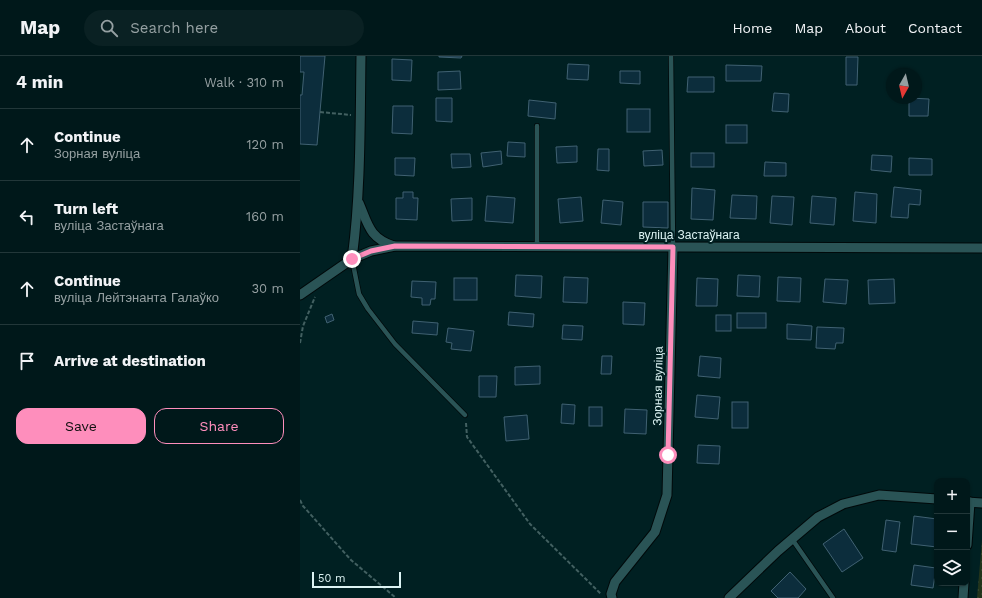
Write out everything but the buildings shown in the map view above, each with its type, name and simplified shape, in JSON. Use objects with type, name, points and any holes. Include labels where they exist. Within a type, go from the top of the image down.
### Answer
[{"type":"street","points":[[352,259],[358,200],[361,56]]},
{"type":"street","points":[[358,200],[374,235],[384,243],[395,246]]},
{"type":"street","points":[[300,295],[352,259],[371,251],[395,246]]},
{"type":"street","name":"вуліца Застаўнага","points":[[395,246],[982,248]]},
{"type":"street","name":"Зорная вуліца","points":[[612,598],[611,594],[615,582],[655,532],[667,495],[673,247]]},
{"type":"street","points":[[729,598],[792,539],[818,517],[842,504],[879,495],[934,499]]},
{"type":"street","points":[[970,502],[982,503]]},
{"type":"street","points":[[963,598],[964,586]]},
{"type":"lane","points":[[671,56],[673,247]]},
{"type":"lane","points":[[536,247],[537,126]]},
{"type":"lane","points":[[352,259],[359,294],[368,309],[395,344],[465,415]]},
{"type":"lane","points":[[792,539],[832,598]]},
{"type":"path","points":[[320,112],[360,115]]},
{"type":"path","points":[[300,343],[303,326],[320,285],[319,281]]},
{"type":"path","points":[[465,415],[466,437],[530,524],[605,598]]},
{"type":"path","points":[[300,500],[303,506],[351,560],[396,598]]},
{"type":"green space","points":[[982,540],[982,598],[977,598]]},
{"type":"route","points":[[352,259],[371,251],[395,246],[673,247],[668,455]]}]
